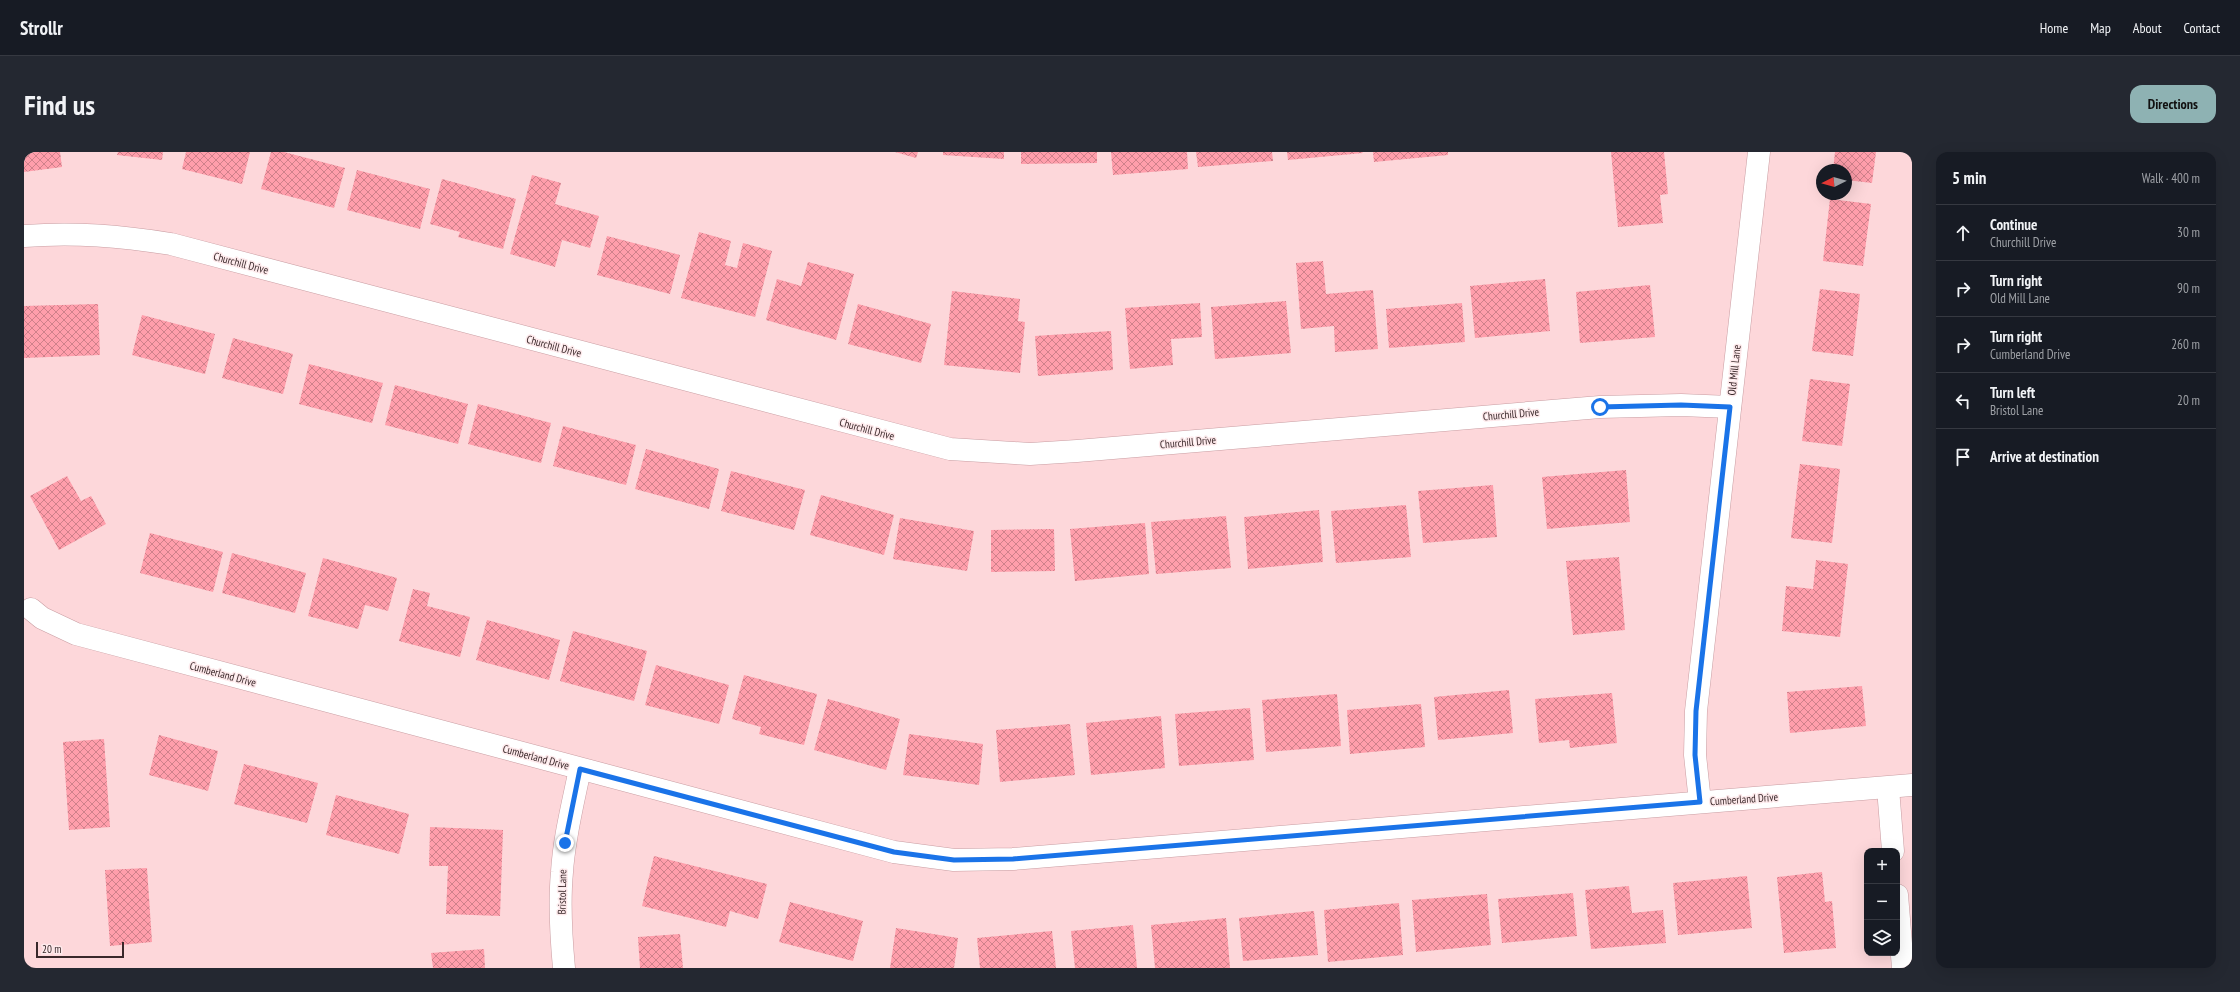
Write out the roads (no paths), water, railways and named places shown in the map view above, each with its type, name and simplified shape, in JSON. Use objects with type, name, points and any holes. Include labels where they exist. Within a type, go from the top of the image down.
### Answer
[{"type":"street","name":"Old Mill Lane","points":[[1700,802],[1695,755],[1696,711],[1759,152]]},
{"type":"street","name":"Churchill Drive","points":[[24,236],[67,233],[98,234],[171,244],[950,449],[1023,454],[1078,451],[1600,407],[1681,405],[1730,407]]},
{"type":"street","name":"Cumberland Drive","points":[[26,611],[76,634],[894,852],[954,860],[1021,859],[1912,785]]},
{"type":"street","name":"Bristol Lane","points":[[564,968],[561,907],[562,872],[565,843],[580,769]]},
{"type":"street","points":[[1888,788],[1893,848]]},
{"type":"street","points":[[1899,920],[1903,968]]}]
